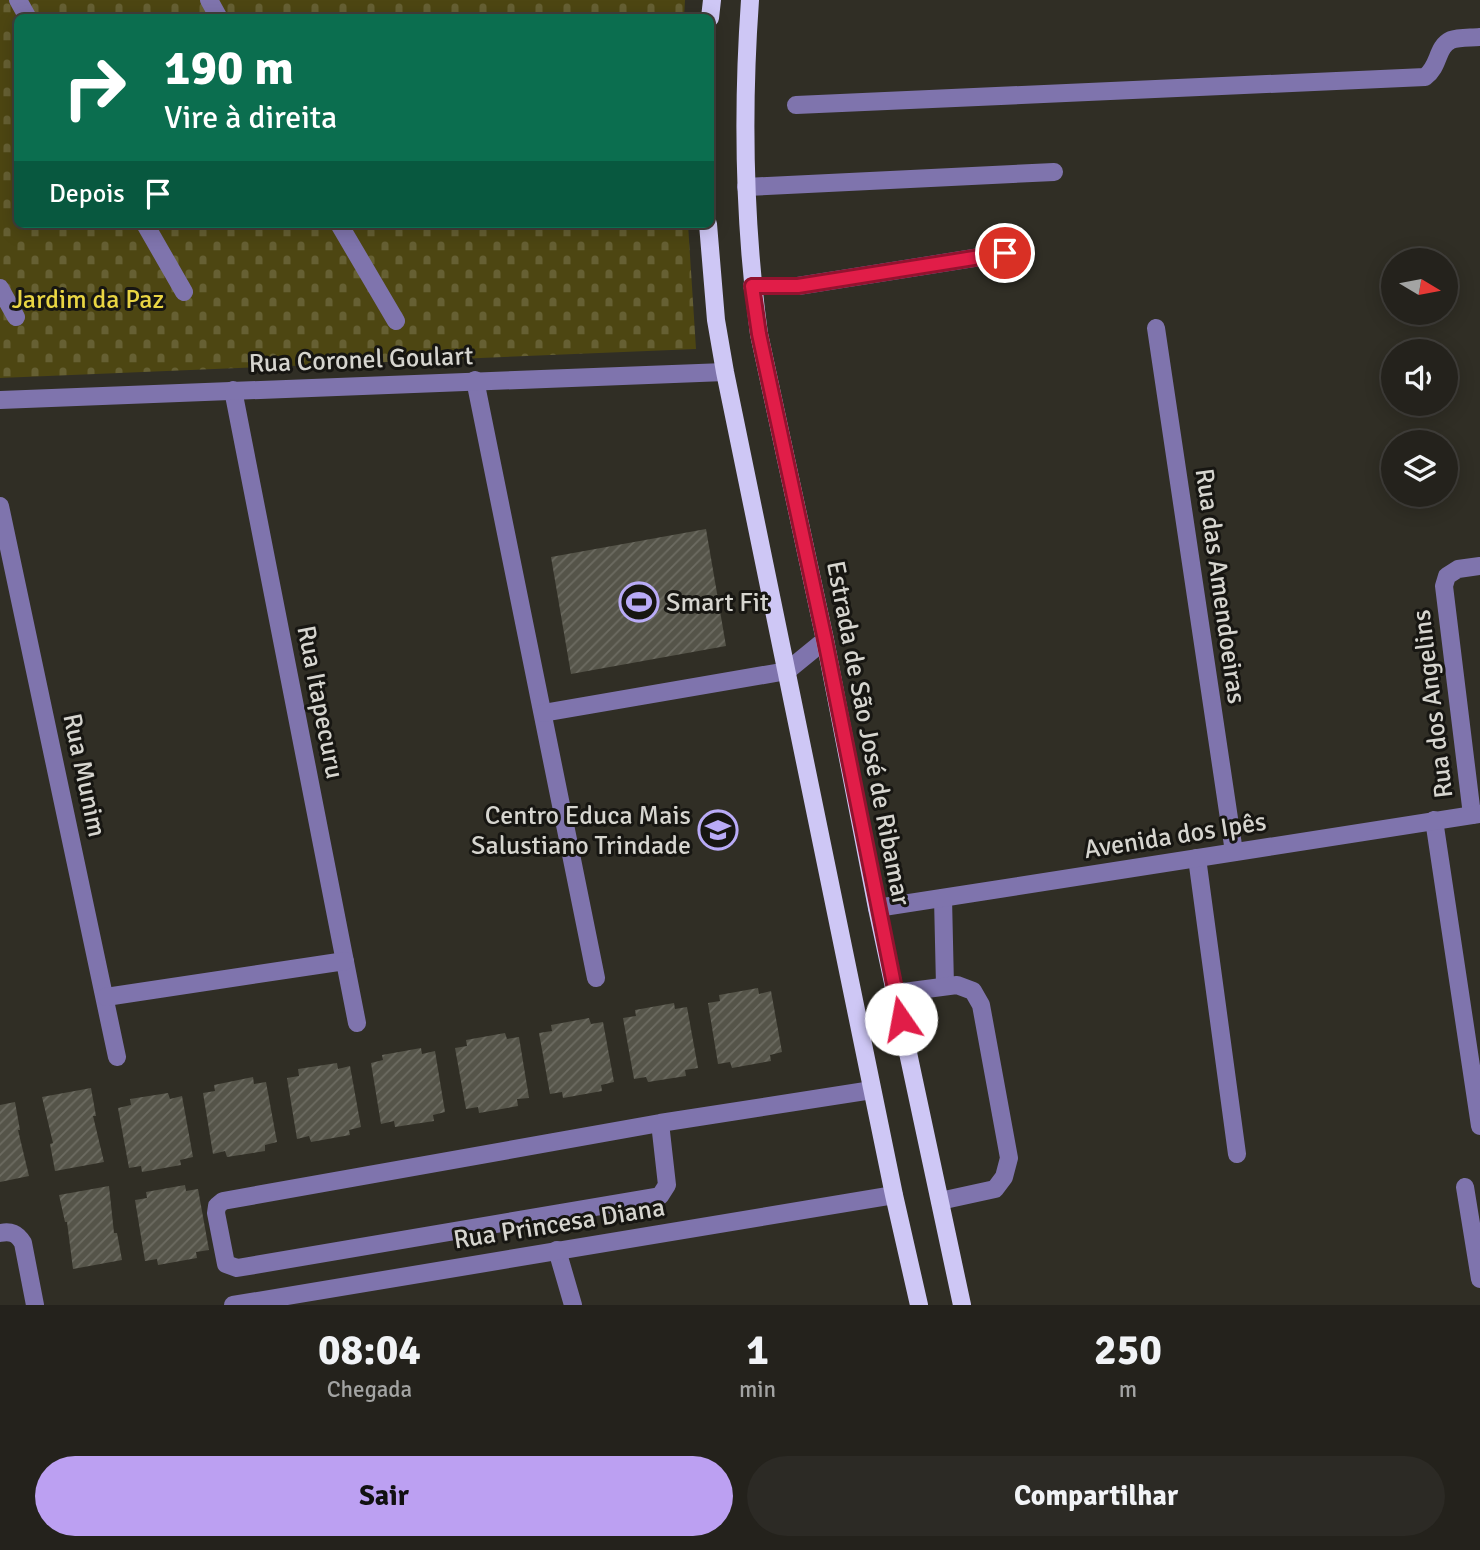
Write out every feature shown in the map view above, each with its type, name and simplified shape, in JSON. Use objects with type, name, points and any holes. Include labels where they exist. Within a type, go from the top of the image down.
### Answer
[{"type":"main road","name":"Estrada de São José de Ribamar","points":[[750,0],[746,60],[746,187],[752,286],[759,334],[962,1305]]},
{"type":"main road","points":[[708,228],[716,320],[725,372],[872,1090],[919,1305]]},
{"type":"street","points":[[796,105],[1425,77],[1434,70],[1441,49],[1447,42],[1480,37]]},
{"type":"street","points":[[746,187],[1054,172]]},
{"type":"street","points":[[147,228],[184,292]]},
{"type":"street","points":[[341,228],[396,321]]},
{"type":"street","points":[[752,286],[798,286],[1005,253]]},
{"type":"street","points":[[0,288],[16,317]]},
{"type":"street","name":"Rua das Amendoeiras","points":[[1156,328],[1234,852]]},
{"type":"street","name":"Rua Coronel Goulart","points":[[0,400],[725,372]]},
{"type":"street","points":[[475,380],[596,978]]},
{"type":"street","name":"Rua Itapecuru","points":[[233,390],[358,1023]]},
{"type":"street","name":"Rua Munim","points":[[0,506],[117,1057]]},
{"type":"street","name":"Rua dos Angelins","points":[[1476,814],[1444,586],[1447,576],[1458,569],[1480,566]]},
{"type":"street","points":[[543,713],[787,670],[825,640]]},
{"type":"street","name":"Avenida dos Ipês","points":[[877,908],[1476,814]]},
{"type":"street","name":"Rua dos Angelins","points":[[1434,820],[1480,1126]]},
{"type":"street","points":[[1197,858],[1237,1154]]},
{"type":"street","points":[[943,898],[946,986]]},
{"type":"street","points":[[106,997],[345,961]]},
{"type":"street","points":[[896,993],[957,985],[973,991],[981,1005],[1009,1158],[1004,1177],[995,1189],[940,1201]]},
{"type":"street","points":[[660,1123],[667,1185],[660,1196],[237,1268],[226,1264],[216,1213],[217,1206],[223,1201],[660,1123],[872,1090]]},
{"type":"street","points":[[1465,1187],[1480,1279]]},
{"type":"street","name":"Rua Princesa Diana","points":[[233,1305],[894,1195]]},
{"type":"street","points":[[0,1233],[12,1232],[19,1235],[23,1243],[35,1305]]},
{"type":"street","points":[[557,1250],[573,1305]]},
{"type":"green space","name":"Jardim da Paz","points":[[0,0],[685,0],[684,14],[14,14],[14,228],[688,228],[696,349],[0,378]]},
{"type":"building","name":"Smart Fit","points":[[706,529],[726,646],[571,674],[551,557]]},
{"type":"building","points":[[758,988],[759,994],[771,991],[782,1052],[770,1055],[771,1061],[732,1068],[730,1062],[718,1064],[708,1003],[720,1001],[719,995]]},
{"type":"building","points":[[674,1003],[675,1009],[687,1007],[698,1068],[685,1070],[686,1076],[648,1082],[646,1077],[634,1079],[623,1018],[636,1016],[635,1010]]},
{"type":"building","points":[[589,1018],[591,1024],[603,1022],[614,1082],[601,1085],[602,1091],[563,1098],[562,1092],[550,1094],[539,1033],[552,1031],[551,1025]]},
{"type":"building","points":[[505,1033],[507,1039],[519,1037],[529,1098],[517,1099],[518,1106],[479,1113],[478,1107],[466,1109],[455,1048],[467,1046],[466,1040]]},
{"type":"building","points":[[421,1048],[422,1054],[435,1051],[445,1112],[433,1115],[434,1121],[395,1127],[394,1121],[381,1124],[371,1063],[383,1060],[382,1055]]},
{"type":"building","points":[[337,1063],[338,1069],[350,1066],[361,1127],[349,1130],[350,1135],[311,1142],[309,1136],[297,1139],[287,1078],[299,1076],[298,1069]]},
{"type":"building","points":[[253,1077],[254,1084],[266,1082],[277,1142],[265,1145],[265,1151],[227,1157],[225,1151],[213,1154],[203,1093],[215,1091],[214,1085]]},
{"type":"building","points":[[91,1088],[96,1116],[93,1116],[104,1162],[55,1171],[50,1144],[53,1143],[42,1097]]},
{"type":"building","points":[[168,1093],[170,1099],[182,1096],[193,1157],[180,1160],[181,1165],[142,1172],[141,1166],[129,1168],[118,1108],[131,1105],[130,1099]]},
{"type":"building","points":[[15,1102],[18,1130],[29,1176],[0,1182],[0,1105]]},
{"type":"building","points":[[185,1185],[186,1191],[198,1189],[209,1250],[196,1252],[197,1258],[158,1265],[157,1259],[145,1261],[135,1200],[147,1198],[146,1192]]},
{"type":"building","points":[[109,1186],[114,1233],[117,1233],[122,1260],[73,1269],[67,1222],[59,1195]]},
{"type":"place","name":"Smart Fit","points":[[639,602]]},
{"type":"place","name":"Centro Educa Mais Salustiano Trindade","points":[[718,830]]},
{"type":"route","points":[[901,1019],[825,640],[759,334],[752,286],[798,286],[1005,253]]}]
